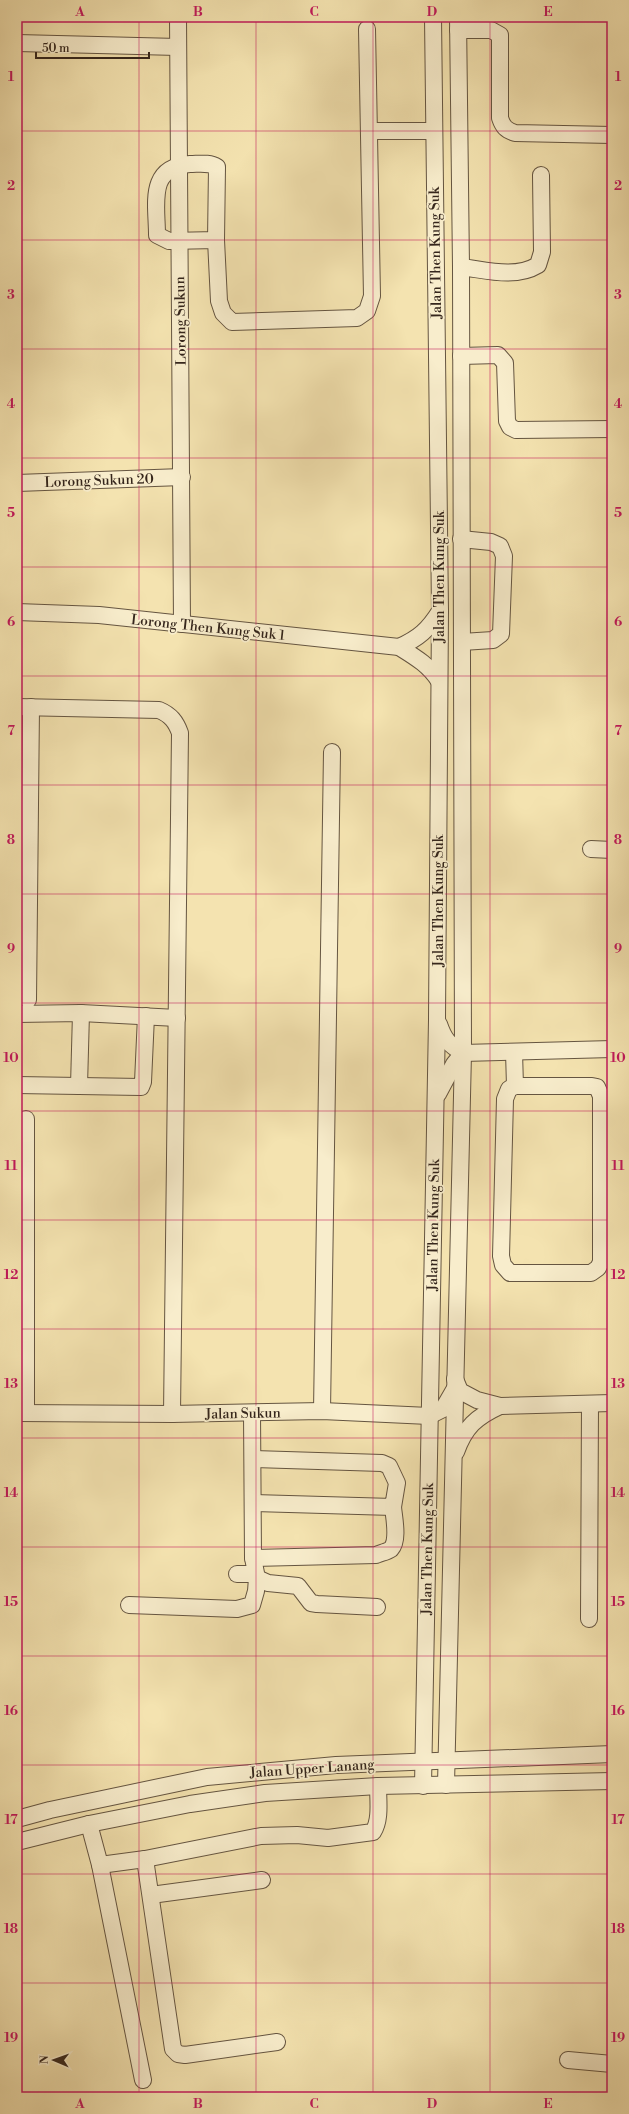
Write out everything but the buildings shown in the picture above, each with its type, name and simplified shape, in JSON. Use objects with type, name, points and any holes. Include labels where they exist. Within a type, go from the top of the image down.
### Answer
[{"type":"street","name":"Lorong Sukun","points":[[178,17],[182,624]]},
{"type":"street","name":"Jalan Then Kung Suk","points":[[423,1786],[436,1099],[438,681],[440,611],[433,17]]},
{"type":"street","points":[[458,24],[491,30],[500,35],[500,118],[502,126],[508,131],[515,133],[612,135]]},
{"type":"street","name":"Jalan Then Kung Suk","points":[[446,1785],[463,1053],[461,267],[458,24]]},
{"type":"street","points":[[216,240],[179,242],[169,241],[157,235],[157,185],[165,173],[178,165],[202,163],[217,167],[216,240],[219,301],[223,313],[232,322],[357,318],[366,311],[372,296],[367,29]]},
{"type":"street","points":[[17,43],[178,46]]},
{"type":"street","points":[[369,131],[434,131]]},
{"type":"street","points":[[461,267],[516,272],[528,271],[538,265],[542,252],[541,175]]},
{"type":"street","points":[[461,356],[498,354],[503,358],[505,363],[507,421],[510,427],[516,430],[612,428]]},
{"type":"street","name":"Lorong Sukun 20","points":[[17,483],[182,477]]},
{"type":"street","points":[[461,539],[492,542],[500,546],[504,556],[501,634],[493,640],[462,642]]},
{"type":"street","points":[[399,647],[417,639],[432,626],[440,611]]},
{"type":"street","name":"Lorong Then Kung Suk 1","points":[[17,612],[99,615],[399,647]]},
{"type":"street","points":[[399,647],[424,663],[433,671],[438,681]]},
{"type":"street","points":[[28,1000],[24,707],[159,710],[167,713],[178,727],[180,733],[172,1414]]},
{"type":"street","points":[[322,1411],[332,752]]},
{"type":"street","points":[[591,849],[612,850]]},
{"type":"street","points":[[17,1014],[81,1013],[176,1018]]},
{"type":"street","points":[[79,1086],[81,1013]]},
{"type":"street","points":[[17,1085],[141,1087],[143,1082],[146,1016]]},
{"type":"street","points":[[437,1020],[444,1038],[449,1045],[463,1053],[612,1049]]},
{"type":"street","points":[[514,1052],[514,1086]]},
{"type":"street","points":[[436,1099],[454,1064],[463,1053]]},
{"type":"street","points":[[514,1086],[592,1086],[600,1091],[601,1262],[598,1268],[591,1273],[510,1273],[503,1265],[501,1256],[505,1099],[509,1089],[514,1086]]},
{"type":"street","points":[[21,1413],[26,1119]]},
{"type":"street","points":[[429,1416],[443,1409],[455,1384],[460,1391],[477,1400],[500,1406],[612,1403]]},
{"type":"street","points":[[589,1620],[590,1404]]},
{"type":"street","points":[[453,1463],[460,1440],[470,1426],[483,1414],[500,1406]]},
{"type":"street","name":"Jalan Sukun","points":[[21,1413],[172,1414],[322,1411],[429,1416]]},
{"type":"street","points":[[129,1605],[237,1610],[252,1605],[256,1591],[256,1576],[253,1558],[254,1459],[252,1413]]},
{"type":"street","points":[[253,1558],[376,1555],[390,1549],[394,1543],[392,1507],[397,1483],[389,1466],[382,1463],[254,1459]]},
{"type":"street","points":[[254,1503],[392,1507]]},
{"type":"street","points":[[237,1574],[256,1576],[268,1584],[298,1586],[312,1602],[317,1604],[377,1607]]},
{"type":"street","name":"Jalan Upper Lanang","points":[[17,1819],[50,1810],[206,1777],[336,1765],[612,1754]]},
{"type":"street","name":"Jalan Upper Lanang","points":[[17,1842],[89,1824],[190,1804],[265,1793],[378,1786],[612,1781]]},
{"type":"street","points":[[100,1866],[145,1859],[262,1836],[297,1834],[328,1838],[373,1832],[377,1827],[378,1820],[378,1786]]},
{"type":"street","points":[[89,1824],[100,1866],[143,2080]]},
{"type":"street","points":[[145,1859],[173,2049],[176,2052],[185,2054],[277,2042]]},
{"type":"street","points":[[151,1895],[262,1880]]},
{"type":"street","points":[[568,2060],[612,2064]]}]
